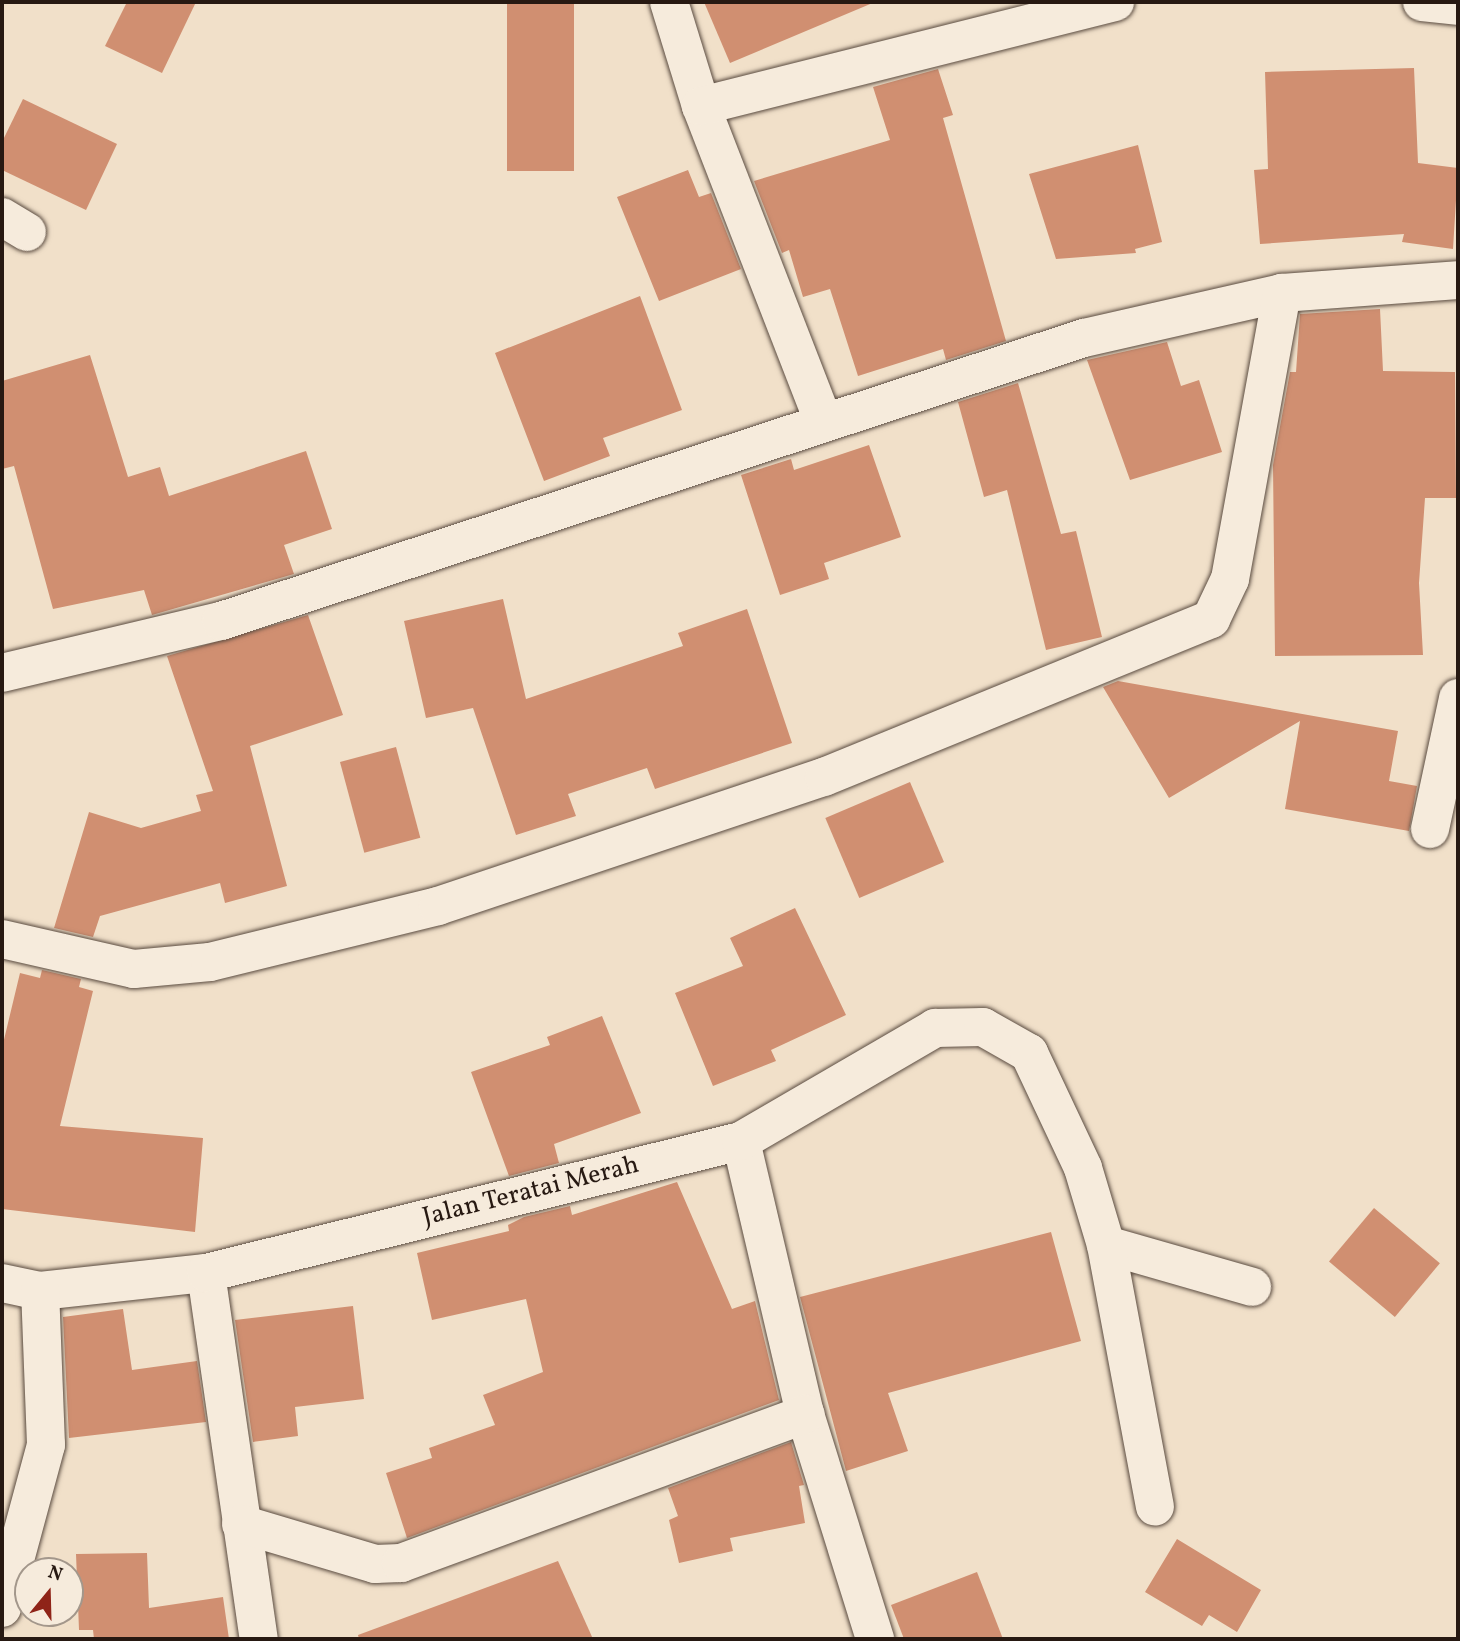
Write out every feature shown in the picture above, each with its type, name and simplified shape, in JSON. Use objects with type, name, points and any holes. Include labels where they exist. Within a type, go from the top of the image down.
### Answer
[{"type":"street","points":[[668,2],[701,106],[824,423]]},
{"type":"street","points":[[701,106],[1115,2]]},
{"type":"street","points":[[1422,2],[1458,6]]},
{"type":"street","points":[[2,673],[221,621],[1084,338],[1282,293],[1458,280]]},
{"type":"street","points":[[2,939],[134,969],[210,962],[438,906],[824,777],[1211,618],[1230,579],[1282,293]]},
{"type":"street","points":[[1430,829],[1458,698]]},
{"type":"street","name":"Jalan Teratai Merah","points":[[2,1283],[40,1291],[206,1273],[741,1141],[935,1028],[983,1027],[1029,1053],[1083,1168],[1106,1245]]},
{"type":"street","points":[[741,1141],[805,1414],[875,1639]]},
{"type":"street","points":[[1156,1506],[1106,1245],[1252,1287]]},
{"type":"street","points":[[206,1273],[259,1639]]},
{"type":"street","points":[[2,1608],[46,1446],[40,1291]]},
{"type":"street","points":[[241,1524],[375,1564],[401,1563],[805,1414]]},
{"type":"building","points":[[127,2],[196,2],[162,73],[105,46]]},
{"type":"building","points":[[507,2],[574,2],[574,171],[507,171]]},
{"type":"building","points":[[704,2],[875,2],[730,63]]},
{"type":"building","points":[[1414,68],[1418,163],[1458,168],[1453,249],[1402,242],[1404,234],[1260,244],[1254,170],[1268,169],[1265,72]]},
{"type":"building","points":[[938,69],[953,115],[943,118],[1006,341],[946,360],[943,349],[858,376],[830,289],[803,297],[789,250],[782,253],[754,181],[890,140],[873,87]]},
{"type":"building","points":[[23,99],[117,144],[86,210],[2,170],[2,142]]},
{"type":"building","points":[[1138,145],[1162,242],[1135,249],[1136,253],[1056,259],[1029,174]]},
{"type":"building","points":[[688,170],[699,197],[711,193],[741,269],[659,301],[617,197]]},
{"type":"building","points":[[640,296],[682,410],[603,438],[610,456],[544,481],[495,353]]},
{"type":"building","points":[[1380,309],[1383,371],[1455,372],[1456,498],[1425,498],[1419,583],[1423,655],[1275,656],[1273,465],[1290,372],[1296,372],[1300,314]]},
{"type":"building","points":[[1167,342],[1181,386],[1199,380],[1222,452],[1130,480],[1087,360]]},
{"type":"building","points":[[90,355],[128,477],[160,467],[169,496],[306,451],[332,529],[284,545],[294,574],[152,615],[144,590],[53,609],[14,466],[2,469],[2,381]]},
{"type":"building","points":[[1018,383],[1061,534],[1076,531],[1102,637],[1046,650],[1007,490],[984,497],[958,402]]},
{"type":"building","points":[[869,445],[901,537],[824,563],[829,579],[780,595],[741,475],[791,459],[794,470]]},
{"type":"building","points":[[503,599],[526,699],[683,646],[678,633],[747,609],[792,743],[655,789],[647,768],[568,794],[576,816],[516,835],[473,708],[426,718],[404,621]]},
{"type":"building","points":[[308,615],[343,715],[250,746],[287,886],[225,903],[220,883],[100,916],[93,937],[54,928],[89,812],[141,828],[201,811],[196,795],[213,791],[167,656]]},
{"type":"building","points":[[1118,681],[1398,731],[1389,781],[1417,786],[1409,831],[1285,809],[1300,721],[1169,798],[1103,687]]},
{"type":"building","points":[[396,747],[420,838],[364,853],[340,762]]},
{"type":"building","points":[[910,782],[944,862],[859,898],[825,818]]},
{"type":"building","points":[[795,908],[846,1015],[771,1050],[776,1061],[713,1086],[675,993],[743,966],[730,938]]},
{"type":"building","points":[[42,970],[81,979],[79,987],[93,991],[60,1126],[203,1138],[195,1232],[2,1209],[2,1048],[20,973],[40,978]]},
{"type":"building","points":[[602,1016],[641,1113],[554,1144],[559,1163],[509,1176],[471,1072],[550,1045],[547,1037]]},
{"type":"building","points":[[677,1182],[732,1309],[755,1301],[779,1400],[407,1538],[386,1473],[432,1458],[429,1448],[495,1425],[483,1395],[543,1372],[526,1299],[432,1320],[417,1253],[509,1231],[508,1225],[524,1217],[570,1206],[572,1215]]},
{"type":"building","points":[[1374,1208],[1440,1263],[1395,1317],[1329,1262]]},
{"type":"building","points":[[1051,1232],[1081,1341],[888,1393],[908,1451],[846,1471],[800,1297]]},
{"type":"building","points":[[353,1306],[364,1399],[295,1407],[298,1436],[253,1442],[235,1320]]},
{"type":"building","points":[[123,1309],[132,1370],[197,1361],[206,1422],[69,1438],[63,1317]]},
{"type":"building","points":[[791,1442],[804,1485],[799,1486],[805,1523],[730,1538],[733,1551],[679,1563],[669,1520],[678,1516],[668,1488]]},
{"type":"building","points":[[1177,1539],[1261,1590],[1237,1632],[1209,1615],[1202,1626],[1145,1592]]},
{"type":"building","points":[[147,1553],[149,1608],[223,1597],[229,1639],[94,1639],[93,1630],[79,1630],[79,1627],[84,1627],[84,1557],[76,1557],[76,1554]]},
{"type":"building","points":[[558,1561],[593,1639],[359,1639],[358,1635]]},
{"type":"building","points":[[977,1572],[1003,1639],[904,1639],[891,1605]]}]
